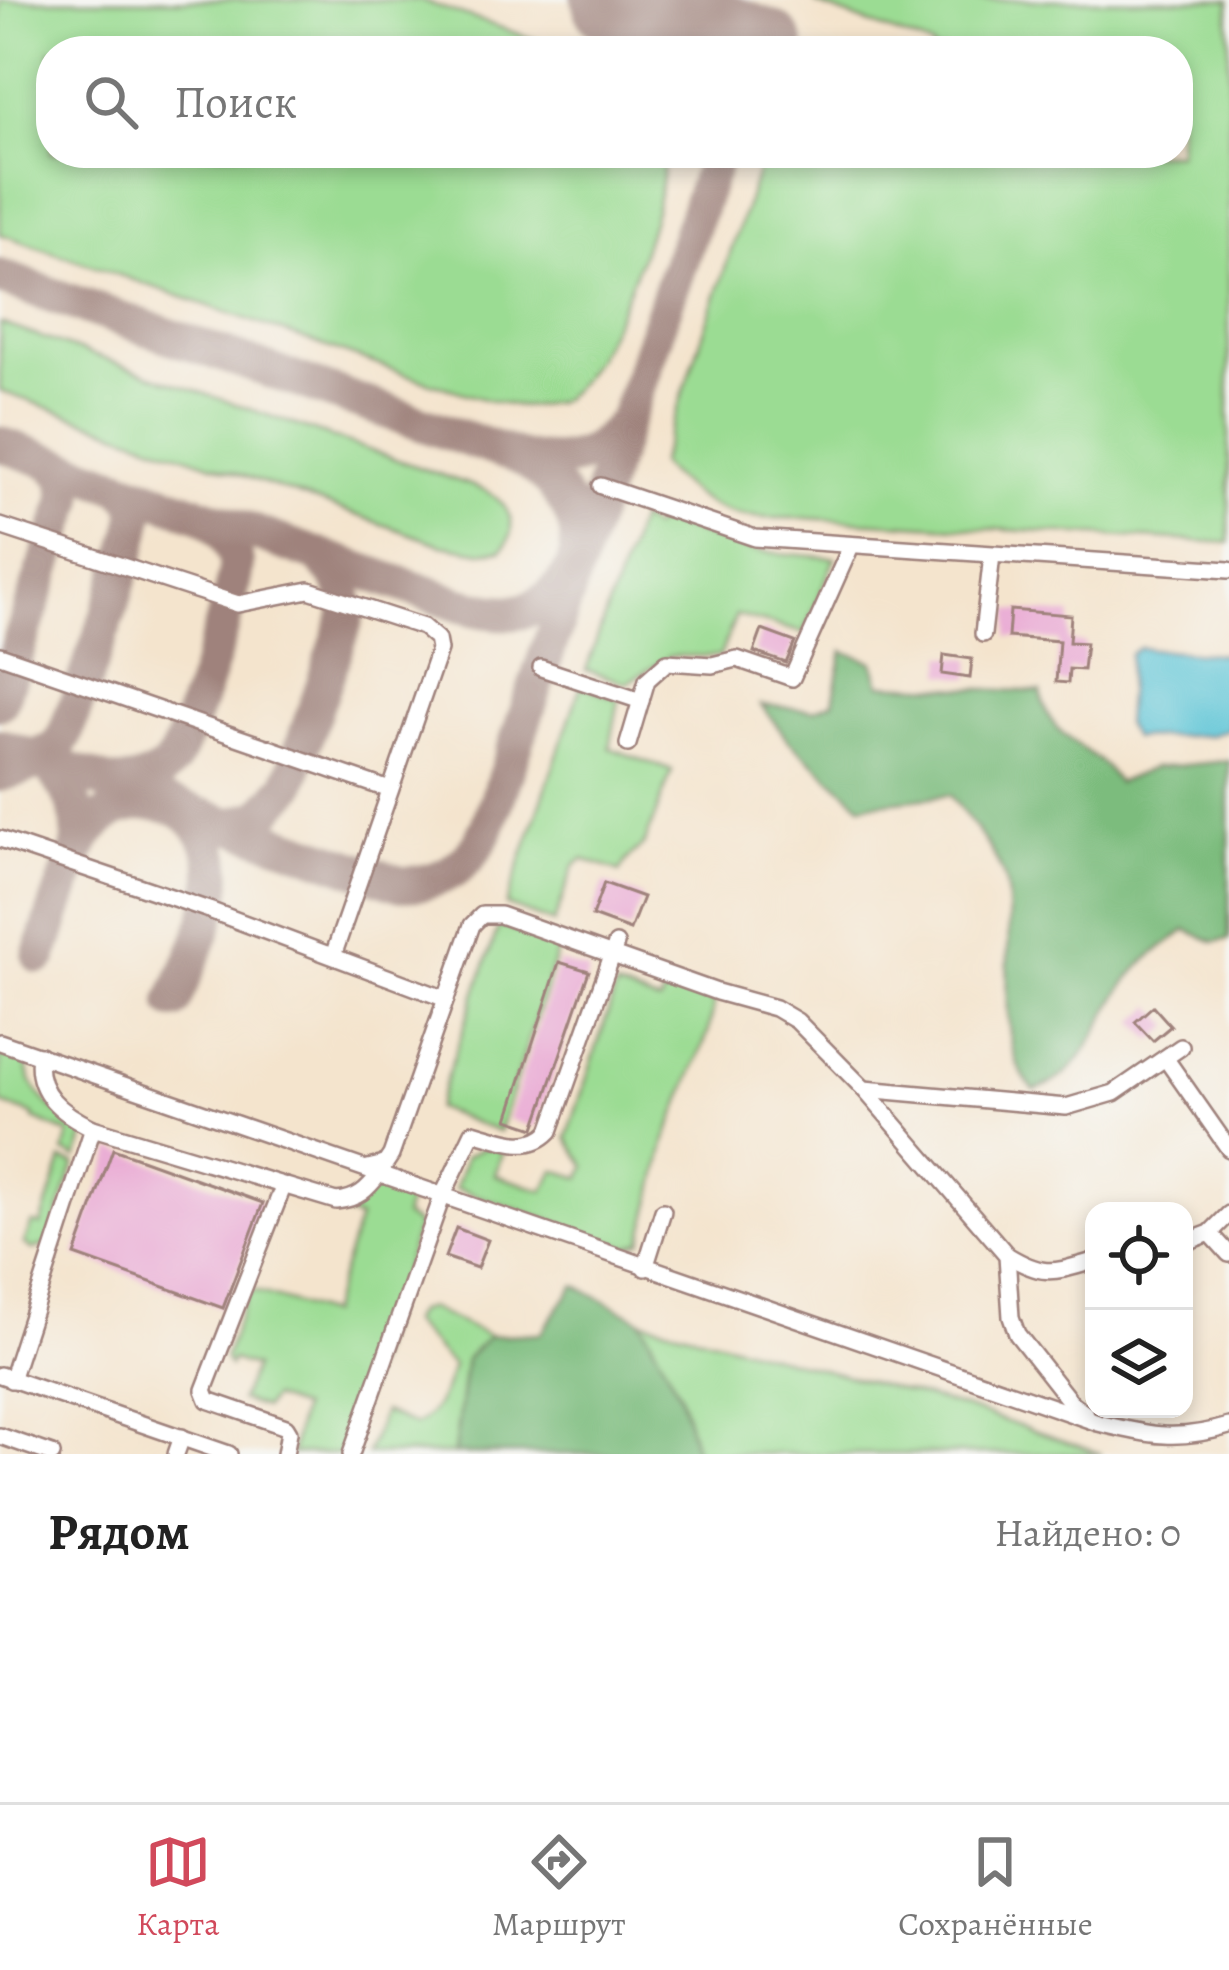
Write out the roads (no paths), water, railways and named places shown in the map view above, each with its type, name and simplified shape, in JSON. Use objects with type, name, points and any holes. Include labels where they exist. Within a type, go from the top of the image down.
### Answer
[{"type":"street","points":[[601,486],[755,538],[1229,570]]},
{"type":"street","points":[[0,526],[238,604],[309,590],[432,632],[439,650],[333,956]]},
{"type":"street","points":[[628,744],[647,680],[667,662],[712,665],[737,659],[793,678],[851,547]]},
{"type":"street","points":[[983,634],[992,555]]},
{"type":"street","points":[[0,655],[390,790]]},
{"type":"street","points":[[541,668],[641,701]]},
{"type":"street","points":[[0,839],[446,999]]},
{"type":"street","points":[[40,1055],[37,1070],[44,1090],[72,1119],[284,1187],[336,1202],[351,1200],[367,1190],[374,1171],[391,1155],[472,925],[482,915],[500,915],[614,950],[717,992],[775,1007],[797,1021],[864,1089],[1007,1255],[1031,1270],[1055,1273],[1085,1264]]},
{"type":"street","points":[[352,1454],[442,1197],[473,1132],[527,1146],[550,1131],[614,950]]},
{"type":"street","points":[[0,1042],[1098,1423],[1150,1435],[1192,1437],[1229,1426]]},
{"type":"street","points":[[864,1089],[1066,1108],[1114,1094],[1181,1047]]},
{"type":"street","points":[[1166,1059],[1229,1149]]},
{"type":"street","points":[[94,1128],[6,1378],[230,1454]]},
{"type":"street","points":[[284,1187],[204,1395],[286,1427],[285,1454]]},
{"type":"street","points":[[645,1268],[663,1211]]},
{"type":"street","points":[[1193,1240],[1210,1233],[1229,1214]]},
{"type":"street","points":[[1210,1233],[1229,1254]]},
{"type":"street","points":[[1007,1255],[1010,1317],[1017,1334],[1072,1404],[1098,1423]]},
{"type":"street","points":[[0,1436],[52,1454]]},
{"type":"street","points":[[176,1454],[182,1437]]},
{"type":"water","points":[[1139,648],[1229,655],[1229,729],[1212,735],[1133,738],[1125,725],[1130,654]]}]
